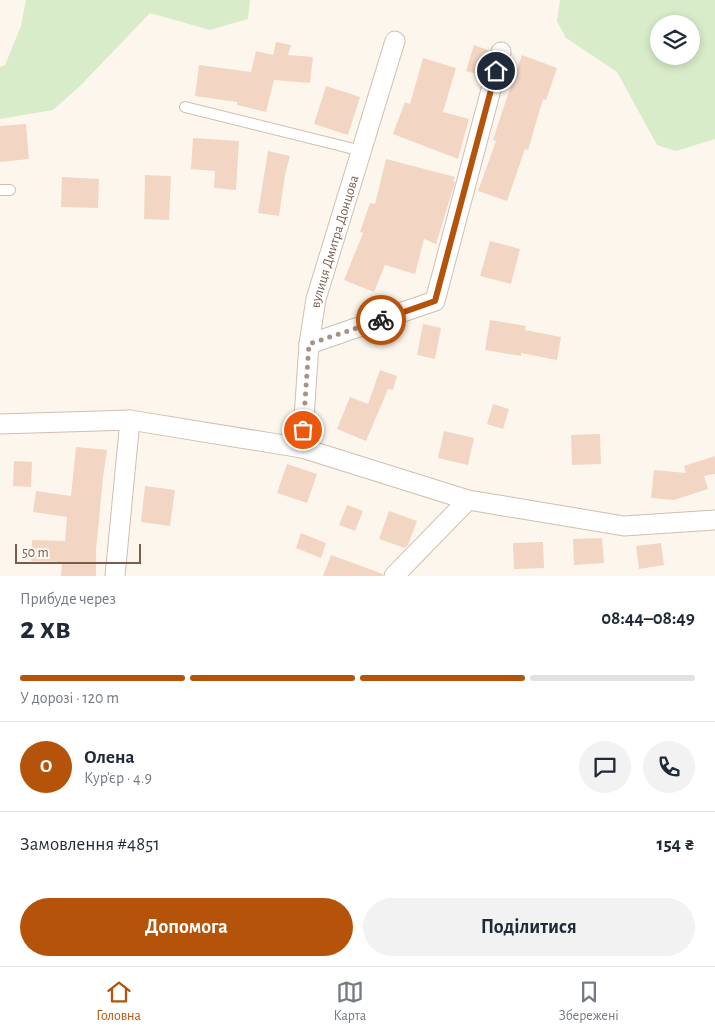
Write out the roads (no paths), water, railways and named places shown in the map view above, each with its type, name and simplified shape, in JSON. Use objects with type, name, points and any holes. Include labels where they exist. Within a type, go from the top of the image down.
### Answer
[{"type":"street","name":"вулиця Дмитра Донцова","points":[[302,448],[309,344],[316,300],[395,41]]},
{"type":"street","points":[[309,344],[435,301],[501,52]]},
{"type":"street","points":[[115,576],[130,420]]},
{"type":"street","points":[[0,424],[130,420],[302,448],[468,500],[624,526],[715,520]]},
{"type":"street","points":[[394,576],[468,500]]},
{"type":"lane","points":[[185,107],[362,151]]}]
